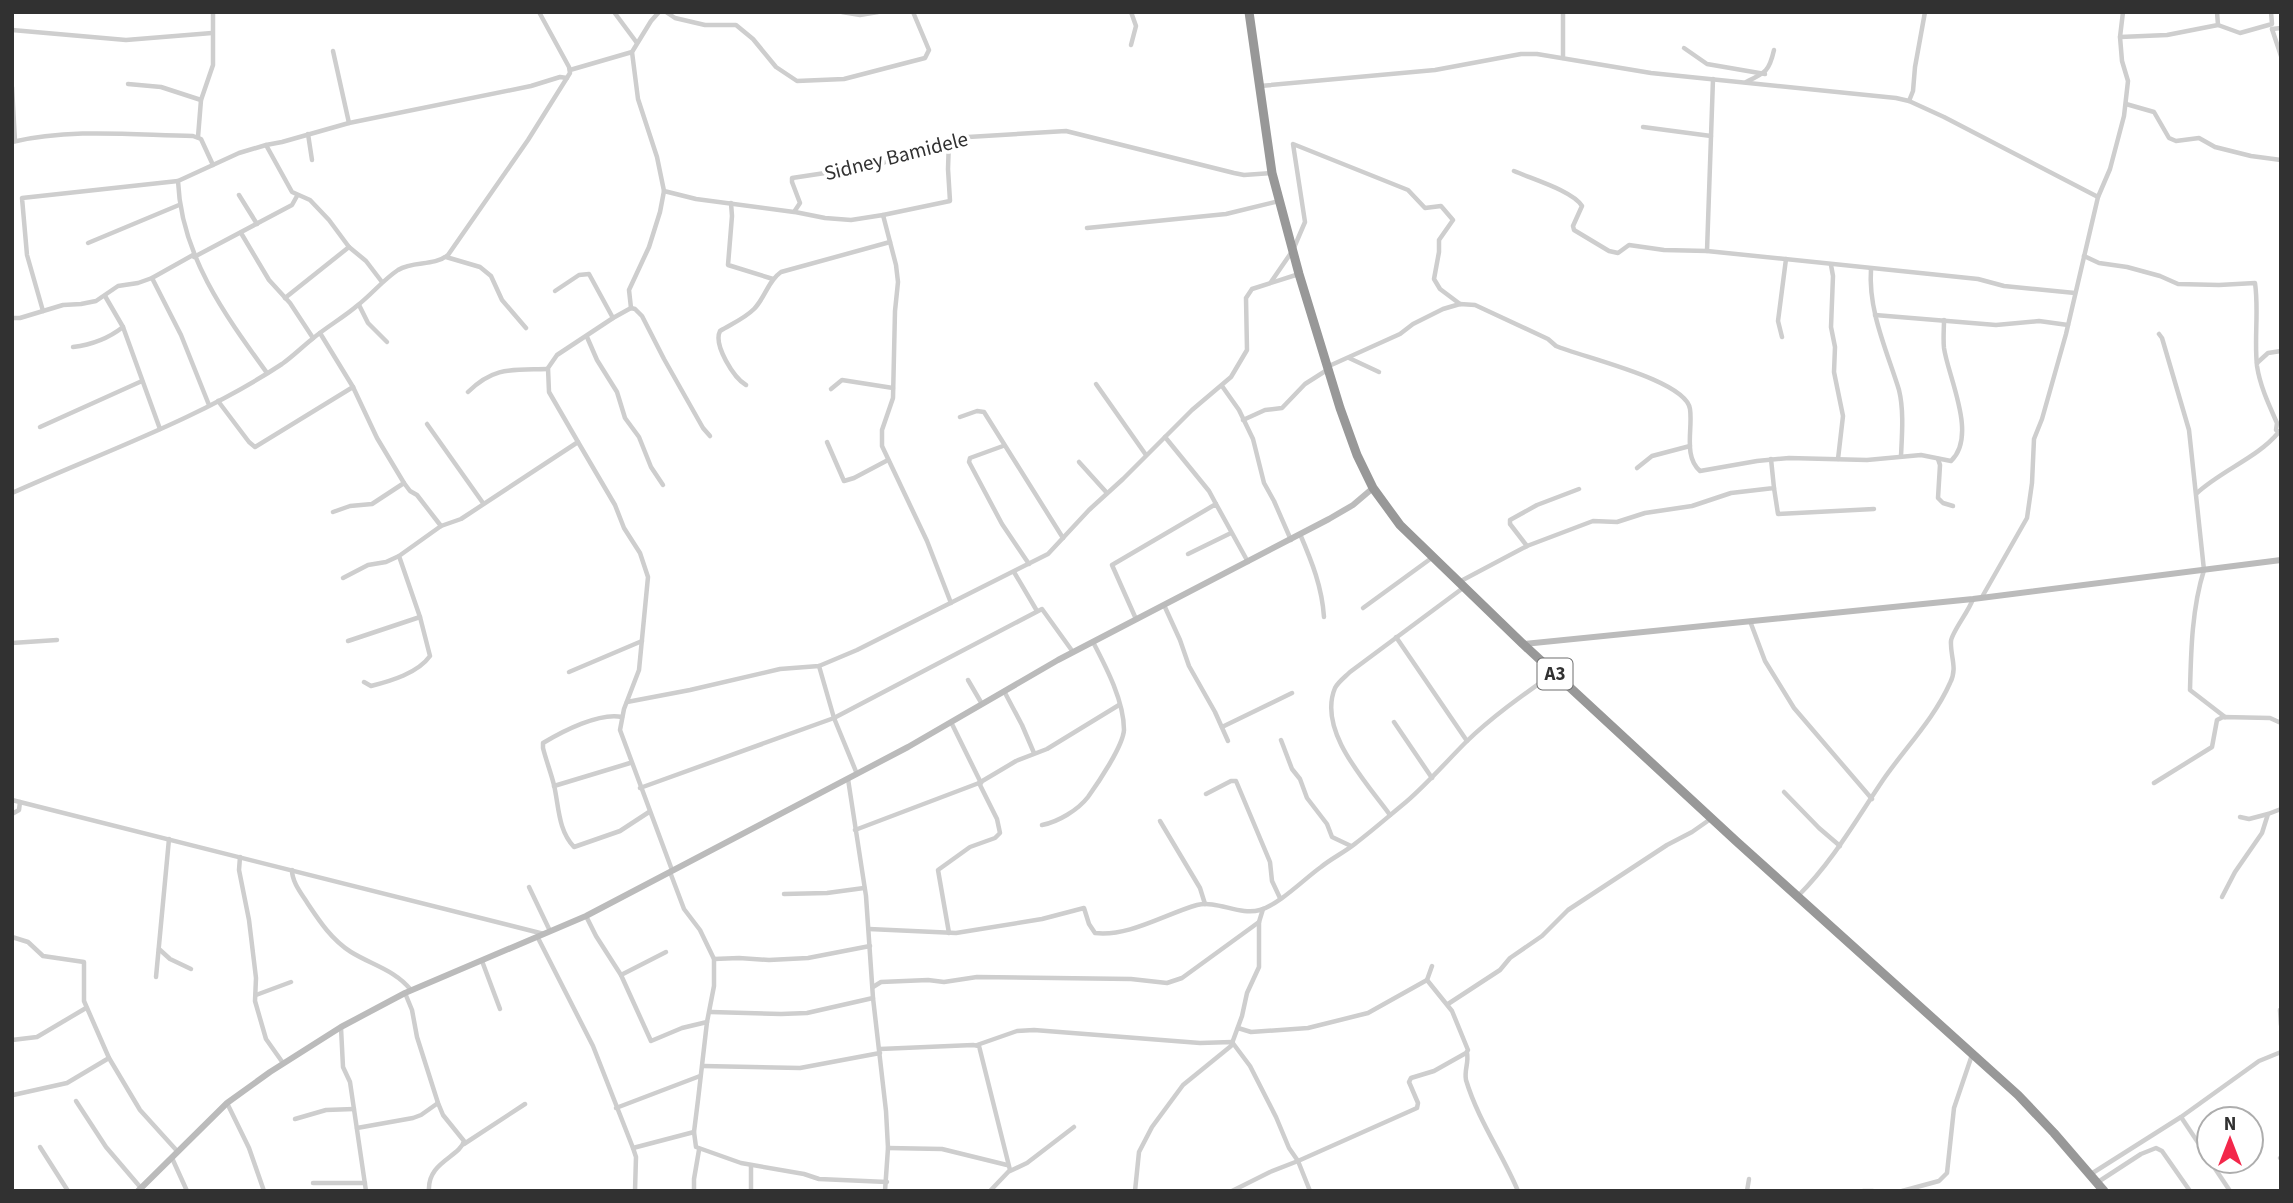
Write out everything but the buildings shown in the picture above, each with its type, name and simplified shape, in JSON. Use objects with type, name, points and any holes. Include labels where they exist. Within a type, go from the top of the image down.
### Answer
[{"type":"highway","name":"A3","points":[[1249,12],[1272,173],[1328,368],[1357,455],[1373,488],[1400,525],[1523,644],[2018,1095],[2105,1191]]},
{"type":"street","points":[[198,137],[201,100],[213,65],[213,12]]},
{"type":"street","points":[[12,493],[218,401],[291,357],[404,267],[434,262],[445,257],[528,140],[567,78],[570,70],[539,12]]},
{"type":"street","points":[[614,12],[637,43]]},
{"type":"street","points":[[631,308],[629,290],[649,247],[664,191],[657,157],[638,99],[632,52],[659,12]]},
{"type":"street","points":[[666,12],[676,18],[705,25],[736,25],[753,39],[776,67],[792,79],[804,82],[844,79],[925,58],[929,50],[913,12]]},
{"type":"street","points":[[842,12],[860,15],[878,12]]},
{"type":"street","points":[[1131,12],[1136,26],[1131,45]]},
{"type":"street","points":[[1563,12],[1563,58]]},
{"type":"street","points":[[1909,100],[1913,91],[1925,12]]},
{"type":"street","points":[[1982,598],[2027,518],[2034,439],[2068,325],[2098,197],[2110,169],[2124,117],[2128,82],[2122,61],[2120,37],[2123,12]]},
{"type":"street","points":[[2217,12],[2218,25]]},
{"type":"street","points":[[2271,12],[2272,27],[2281,56]]},
{"type":"street","points":[[2120,37],[2167,35],[2218,25],[2240,33],[2281,28]]},
{"type":"street","points":[[12,30],[126,40],[212,33]]},
{"type":"street","points":[[1684,48],[1707,65],[1765,74]]},
{"type":"street","points":[[1745,82],[1765,74],[1774,50]]},
{"type":"street","points":[[333,51],[349,123]]},
{"type":"street","points":[[570,70],[632,52]]},
{"type":"street","points":[[1259,86],[1435,70],[1521,54],[1537,54],[1651,73],[1909,100],[2098,197]]},
{"type":"street","points":[[12,198],[178,181],[213,164],[266,145],[349,123],[531,86],[560,77],[567,78]]},
{"type":"street","points":[[1707,251],[1713,79]]},
{"type":"street","points":[[128,84],[161,87],[201,100]]},
{"type":"street","points":[[12,87],[14,141],[51,135],[132,133],[198,137],[213,164]]},
{"type":"street","points":[[2126,104],[2154,112],[2169,138],[2176,141],[2199,138],[2216,147],[2250,156],[2281,160]]},
{"type":"street","points":[[1643,127],[1711,136]]},
{"type":"street","name":"Sidney Bamidele","points":[[794,212],[800,203],[792,178],[878,165],[928,145],[949,140],[1005,134],[1066,131],[1244,175],[1272,173]]},
{"type":"street","points":[[308,134],[312,160]]},
{"type":"street","points":[[664,191],[696,199],[825,218],[851,219],[883,215],[950,201],[949,140]]},
{"type":"street","points":[[1271,283],[1293,250],[1305,222],[1293,144],[1408,190],[1424,208],[1441,206],[1453,220],[1439,240],[1434,279],[1440,289],[1460,304]]},
{"type":"street","points":[[266,145],[292,192],[310,200],[382,282]]},
{"type":"street","points":[[1514,171],[1580,202],[1582,206],[1573,226],[1574,230],[1609,251],[1618,253],[1629,245],[1664,250],[1707,251],[1978,279],[2004,286],[2075,293]]},
{"type":"street","points":[[178,181],[179,205],[194,256],[215,299],[267,373]]},
{"type":"street","points":[[239,195],[257,224]]},
{"type":"street","points":[[12,318],[64,304],[81,304],[105,296],[118,286],[152,278],[292,205],[297,196]]},
{"type":"street","points":[[22,198],[27,255],[43,311]]},
{"type":"street","points":[[1087,228],[1226,214],[1280,201]]},
{"type":"street","points":[[731,203],[727,265],[773,279]]},
{"type":"street","points":[[88,243],[179,205]]},
{"type":"street","points":[[883,215],[898,282],[892,401],[882,430],[882,446],[927,541],[951,603]]},
{"type":"street","points":[[241,233],[269,280],[313,338]]},
{"type":"street","points":[[746,385],[736,378],[717,336],[720,331],[744,318],[754,309],[773,279],[781,272],[890,242]]},
{"type":"street","points":[[285,298],[349,247]]},
{"type":"street","points":[[2084,256],[2099,263],[2160,276],[2178,284],[2255,283],[2258,301],[2255,340],[2257,364],[2280,433],[2210,481],[2196,494]]},
{"type":"street","points":[[445,257],[480,267],[491,276],[502,300],[526,328]]},
{"type":"street","points":[[1782,337],[1778,321],[1786,259]]},
{"type":"street","points":[[1831,265],[1834,372],[1843,416],[1838,459]]},
{"type":"street","points":[[1871,269],[1870,292],[1875,315],[1900,394],[1901,456]]},
{"type":"street","points":[[555,291],[579,275],[589,274],[613,318]]},
{"type":"street","points":[[627,702],[780,669],[819,666],[857,650],[1048,554],[1192,410],[1231,377],[1247,350],[1247,295],[1252,289],[1299,274]]},
{"type":"street","points":[[152,278],[181,335],[209,405]]},
{"type":"street","points":[[105,296],[123,327],[160,429]]},
{"type":"street","points":[[1243,420],[1265,410],[1282,408],[1305,384],[1328,368],[1400,334],[1413,324],[1443,309],[1460,304],[1475,304],[1537,333],[1565,350],[1603,361],[1670,387],[1687,400],[1690,406],[1692,460],[1700,471],[1771,459],[1878,460],[1926,455],[1951,461],[1955,458],[1961,438],[1961,427],[1944,347],[1944,320]]},
{"type":"street","points":[[359,305],[368,323],[387,342]]},
{"type":"street","points":[[631,308],[557,355],[547,369],[549,391],[615,505],[646,569],[648,588],[639,670],[620,730],[684,909],[700,930],[714,959],[711,1012],[694,1132],[696,1147],[751,1166],[819,1179],[887,1182]]},
{"type":"street","points":[[631,308],[642,316],[703,428],[710,436]]},
{"type":"street","points":[[1875,315],[1998,325],[2032,321],[2068,325]]},
{"type":"street","points":[[73,347],[114,334],[123,327]]},
{"type":"street","points":[[320,333],[353,387],[377,438],[404,483],[441,526]]},
{"type":"street","points":[[2159,334],[2189,430],[2204,570],[2199,585],[2194,624],[2190,690],[2225,717]]},
{"type":"street","points":[[587,337],[597,360],[617,392],[625,418],[639,437],[651,467],[663,485]]},
{"type":"street","points":[[2257,364],[2268,353],[2281,351]]},
{"type":"street","points":[[1349,358],[1379,372]]},
{"type":"street","points":[[468,392],[495,372],[547,369]]},
{"type":"street","points":[[831,388],[842,380],[893,388]]},
{"type":"street","points":[[40,427],[142,381]]},
{"type":"street","points":[[1097,384],[1146,455]]},
{"type":"street","points":[[1222,386],[1253,439],[1264,483],[1291,540]]},
{"type":"street","points":[[218,401],[248,443],[255,447],[353,387]]},
{"type":"street","points":[[960,417],[977,411],[984,412],[1063,538]]},
{"type":"street","points":[[427,424],[484,503]]},
{"type":"street","points":[[1165,437],[1209,491],[1248,562]]},
{"type":"street","points":[[343,579],[368,565],[386,562],[399,556],[441,526],[461,519],[578,442]]},
{"type":"street","points":[[827,442],[844,481],[888,460]]},
{"type":"street","points":[[1003,446],[970,458],[969,461],[1002,524],[1029,564]]},
{"type":"street","points":[[1637,468],[1652,456],[1690,446]]},
{"type":"street","points":[[1771,459],[1778,514],[1874,509]]},
{"type":"street","points":[[1938,459],[1938,498],[1953,506]]},
{"type":"street","points":[[1940,465],[1946,461]]},
{"type":"street","points":[[1079,462],[1107,493]]},
{"type":"street","points":[[333,512],[350,506],[372,504],[404,483]]},
{"type":"street","points":[[76,1101],[106,1147],[139,1189],[227,1103],[283,1063],[341,1027],[408,991],[586,916],[848,779],[1136,619],[1291,540],[1353,505],[1373,488]]},
{"type":"street","points":[[1390,815],[1339,742],[1334,728],[1332,706],[1336,685],[1461,584],[1527,546],[1593,521],[1617,522],[1645,513],[1692,506],[1731,493],[1774,488]]},
{"type":"street","points":[[1527,546],[1510,524],[1510,520],[1537,505],[1579,489]]},
{"type":"street","points":[[1136,619],[1112,565],[1216,504]]},
{"type":"street","points":[[1188,554],[1231,533]]},
{"type":"street","points":[[1300,534],[1323,596],[1324,617]]},
{"type":"street","points":[[364,682],[367,685],[375,685],[411,671],[429,659],[430,652],[420,617],[399,556]]},
{"type":"street","points":[[1363,608],[1433,557]]},
{"type":"street","points":[[1523,644],[1973,599],[2281,560]]},
{"type":"street","points":[[1014,572],[1037,611]]},
{"type":"street","points":[[1798,897],[1840,846],[1882,780],[1927,722],[1950,684],[1955,666],[1951,640],[1968,613],[1973,599]]},
{"type":"street","points":[[1164,605],[1189,667],[1228,741]]},
{"type":"street","points":[[640,788],[834,718],[1037,611],[1042,610],[1074,653]]},
{"type":"street","points":[[348,641],[420,617]]},
{"type":"street","points":[[1749,620],[1765,661],[1794,708],[1871,799]]},
{"type":"street","points":[[1395,637],[1438,702],[1468,741]]},
{"type":"street","points":[[12,643],[57,640]]},
{"type":"street","points":[[569,672],[642,641]]},
{"type":"street","points":[[1042,825],[1051,824],[1064,816],[1088,796],[1122,740],[1123,722],[1119,705],[1093,642]]},
{"type":"street","points":[[819,666],[834,718],[857,774]]},
{"type":"street","points":[[869,929],[948,933],[1042,919],[1084,908],[1092,930],[1106,934],[1143,925],[1205,904],[1252,911],[1263,909],[1302,884],[1322,866],[1352,846],[1432,778],[1500,712],[1554,673]]},
{"type":"street","points":[[968,680],[982,704]]},
{"type":"street","points":[[1004,691],[1034,753]]},
{"type":"street","points":[[1222,727],[1292,693]]},
{"type":"street","points":[[855,830],[980,783],[1016,761],[1047,749],[1119,705]]},
{"type":"street","points":[[622,717],[605,716],[544,743],[542,748],[554,786],[561,825],[567,840],[574,847],[620,831],[649,812]]},
{"type":"street","points":[[2154,783],[2212,747],[2217,720],[2225,717],[2270,718],[2281,723]]},
{"type":"street","points":[[948,933],[938,870],[970,847],[995,838],[1000,833],[997,819],[951,722]]},
{"type":"street","points":[[1394,722],[1432,778]]},
{"type":"street","points":[[1281,740],[1307,798],[1327,824],[1332,837],[1352,846]]},
{"type":"street","points":[[554,786],[631,763]]},
{"type":"street","points":[[848,779],[869,929],[873,998],[880,1051],[888,1149],[885,1191]]},
{"type":"street","points":[[1206,794],[1231,780],[1236,781],[1270,862],[1272,881],[1280,898]]},
{"type":"street","points":[[1784,792],[1840,846]]},
{"type":"street","points":[[12,800],[548,933]]},
{"type":"street","points":[[12,814],[19,810],[20,802]]},
{"type":"street","points":[[2241,817],[2249,818],[2281,809]]},
{"type":"street","points":[[2222,897],[2235,872],[2262,833],[2268,814]]},
{"type":"street","points":[[1448,1004],[1500,970],[1510,958],[1542,936],[1568,910],[1712,818]]},
{"type":"street","points":[[1160,821],[1200,888],[1205,904]]},
{"type":"street","points":[[156,977],[169,839]]},
{"type":"street","points":[[240,857],[239,870],[249,920],[255,1001],[266,1039],[283,1063]]},
{"type":"street","points":[[292,870],[293,879],[301,894],[332,937],[352,953],[390,971],[408,991],[417,1037],[438,1102],[443,1115],[464,1140],[463,1145]]},
{"type":"street","points":[[529,887],[548,933]]},
{"type":"street","points":[[784,894],[838,893],[864,888]]},
{"type":"street","points":[[1135,1191],[1139,1152],[1152,1127],[1179,1089],[1226,1052],[1232,1042],[1247,993],[1259,967],[1259,922],[1263,909]]},
{"type":"street","points":[[586,916],[621,975],[651,1041],[682,1028],[708,1022]]},
{"type":"street","points":[[873,986],[881,982],[944,982],[977,977],[1068,977],[1167,983],[1182,978],[1259,922]]},
{"type":"street","points":[[12,937],[28,942],[43,956],[82,960],[85,965],[83,992],[86,1007],[109,1058],[140,1110],[178,1152]]},
{"type":"street","points":[[538,938],[593,1046],[633,1149],[636,1157],[635,1191]]},
{"type":"street","points":[[714,959],[808,958],[870,946]]},
{"type":"street","points":[[158,948],[170,959],[191,969]]},
{"type":"street","points":[[621,975],[666,952]]},
{"type":"street","points":[[482,961],[500,1009]]},
{"type":"street","points":[[1238,1028],[1251,1032],[1308,1028],[1348,1019],[1382,1007],[1427,980],[1432,966]]},
{"type":"street","points":[[873,976],[881,982]]},
{"type":"street","points":[[1427,980],[1448,1004],[1464,1036],[1468,1047],[1466,1079],[1484,1126],[1518,1191]]},
{"type":"street","points":[[256,995],[291,982]]},
{"type":"street","points":[[711,1012],[807,1013],[873,998]]},
{"type":"street","points":[[12,1040],[37,1037],[86,1007]]},
{"type":"street","points":[[2280,1010],[2281,1025]]},
{"type":"street","points":[[341,1027],[344,1067],[350,1082],[366,1191]]},
{"type":"street","points":[[703,1066],[800,1068],[880,1051],[977,1045],[1017,1031],[1034,1030],[1199,1043],[1232,1042]]},
{"type":"street","points":[[1232,1042],[1250,1066],[1289,1148],[1298,1161],[1310,1191]]},
{"type":"street","points":[[977,1045],[982,1054],[1008,1168]]},
{"type":"street","points":[[2091,1174],[2181,1117],[2259,1061],[2281,1052]]},
{"type":"street","points":[[1232,1191],[1270,1172],[1413,1112],[1418,1103],[1409,1082],[1411,1078],[1434,1071],[1467,1053]]},
{"type":"street","points":[[1902,1191],[1939,1181],[1947,1173],[1954,1108],[1973,1054]]},
{"type":"street","points":[[13,1095],[67,1083],[109,1058]]},
{"type":"street","points":[[616,1108],[701,1075]]},
{"type":"street","points":[[357,1128],[413,1118],[438,1102]]},
{"type":"street","points":[[227,1103],[264,1191]]},
{"type":"street","points":[[429,1191],[438,1167],[463,1145],[525,1104]]},
{"type":"street","points":[[295,1119],[326,1110],[354,1108]]},
{"type":"street","points":[[2181,1117],[2195,1138]]},
{"type":"street","points":[[888,1149],[942,1149],[1008,1168],[1027,1163],[1074,1127]]},
{"type":"street","points":[[633,1149],[694,1132]]},
{"type":"street","points":[[40,1147],[68,1191]]},
{"type":"street","points":[[2098,1182],[2141,1154],[2157,1148],[2162,1151],[2190,1191]]},
{"type":"street","points":[[694,1191],[699,1150]]},
{"type":"street","points":[[172,1158],[187,1191]]},
{"type":"street","points":[[751,1166],[751,1191]]},
{"type":"street","points":[[990,1191],[1008,1168]]},
{"type":"street","points":[[2220,1175],[2230,1191]]},
{"type":"street","points":[[1747,1191],[1749,1179]]},
{"type":"street","points":[[313,1183],[365,1183]]},
{"type":"street","points":[[1863,1191],[1873,1191]]}]
